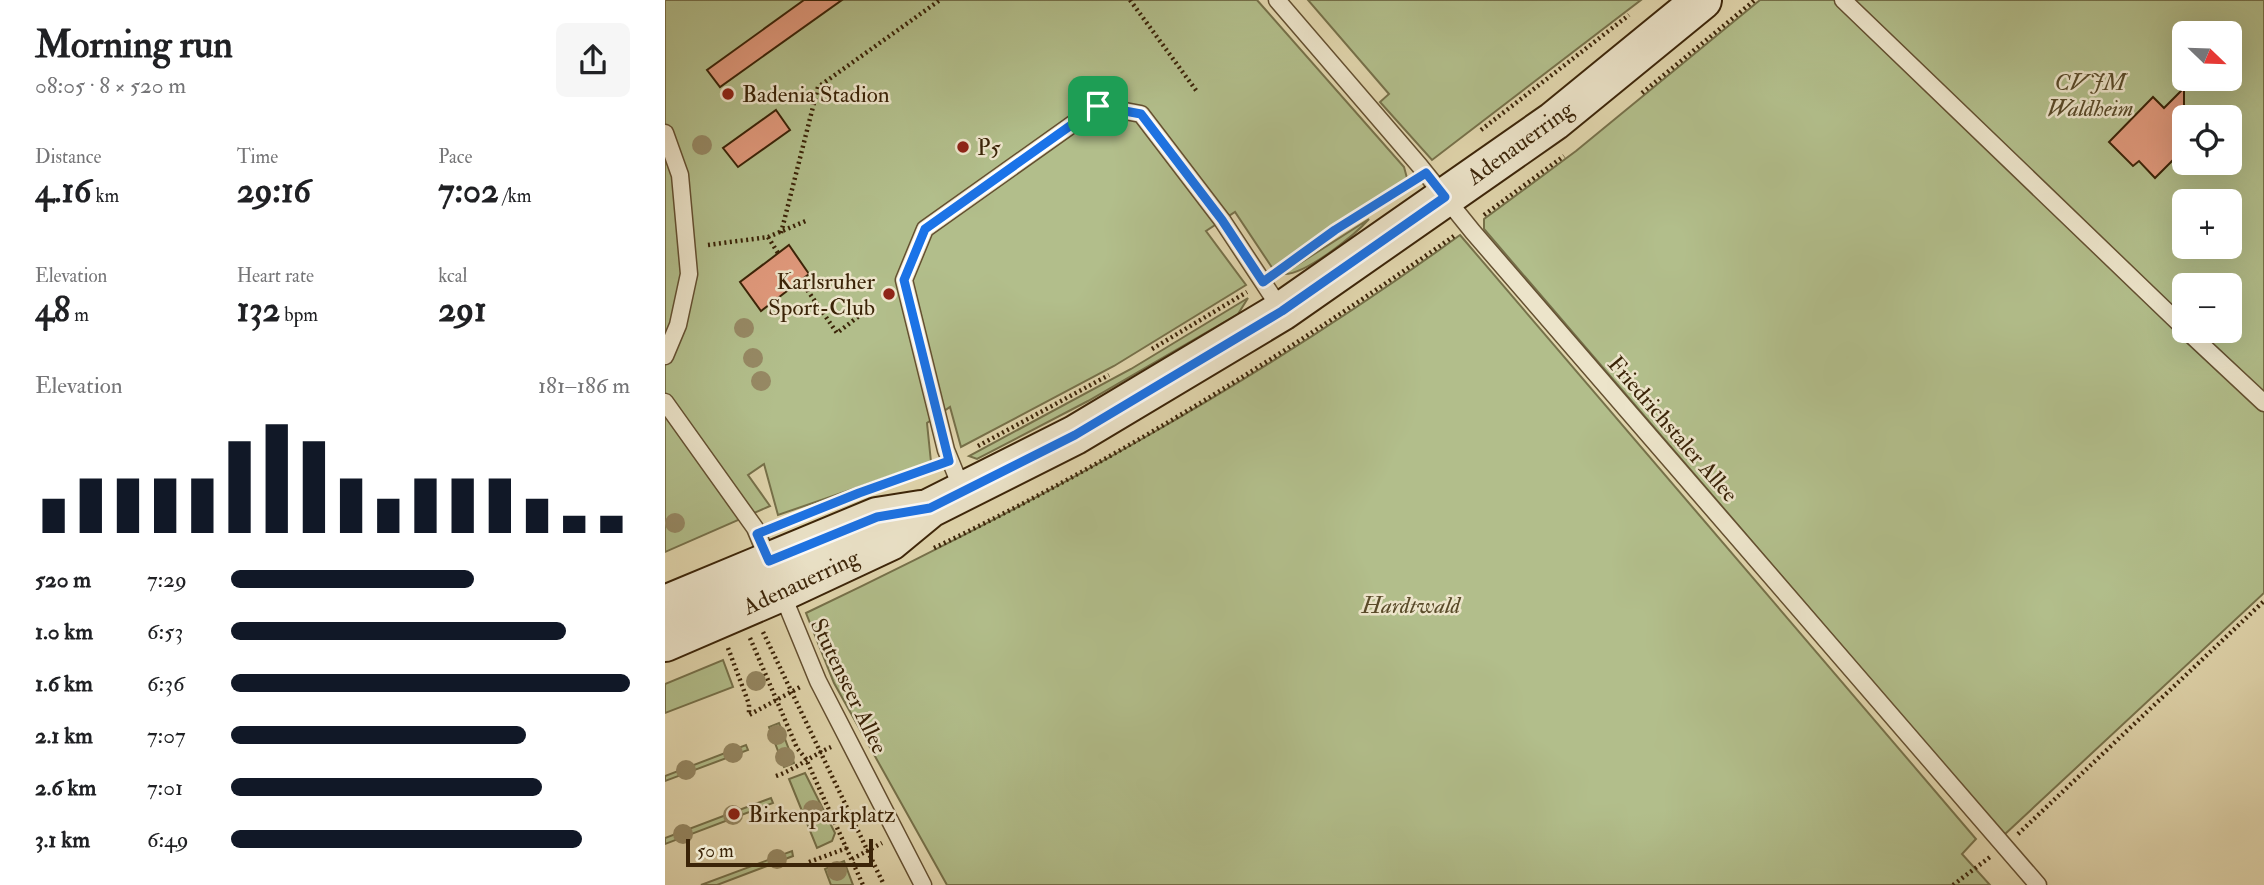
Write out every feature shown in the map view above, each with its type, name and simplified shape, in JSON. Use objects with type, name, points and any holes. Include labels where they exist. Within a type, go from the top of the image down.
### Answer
[{"type":"main road","name":"Adenauerring","points":[[665,642],[877,517],[1075,435],[1272,297],[1445,197],[1554,121],[1702,0]]},
{"type":"main road","name":"Adenauerring","points":[[665,605],[775,577]]},
{"type":"lane","name":"Friedrichstaler Allee","points":[[1277,0],[2038,885]]},
{"type":"lane","points":[[1843,0],[2172,317]]},
{"type":"lane","points":[[947,487],[904,280],[925,229],[1098,106],[1141,114],[1222,220],[1272,297]]},
{"type":"lane","points":[[665,134],[680,175],[689,274],[678,325],[665,356]]},
{"type":"lane","points":[[2199,343],[2264,403]]},
{"type":"lane","name":"Stutenseer Allee","points":[[665,402],[755,528],[817,677],[923,885]]},
{"type":"path","points":[[781,233],[818,87],[940,0]]},
{"type":"path","points":[[1130,0],[1198,93]]},
{"type":"path","points":[[1478,133],[1631,14]]},
{"type":"path","points":[[1146,353],[1272,297],[1369,209]]},
{"type":"path","points":[[708,245],[768,237],[808,220]]},
{"type":"path","points":[[768,237],[778,253]]},
{"type":"path","points":[[801,281],[837,333],[867,310]]},
{"type":"path","points":[[885,484],[947,487],[1112,374]]},
{"type":"path","points":[[1953,885],[2005,847],[2264,601]]},
{"type":"path","points":[[761,629],[884,885]]},
{"type":"path","points":[[749,634],[797,748],[806,758],[863,885]]},
{"type":"path","points":[[726,643],[749,704],[749,715],[817,677]]},
{"type":"path","points":[[776,776],[794,770],[806,758],[848,739]]},
{"type":"path","points":[[852,859],[897,835]]},
{"type":"path","points":[[809,862],[847,848]]},
{"type":"green space","name":"Karlsruher Sport-Club","points":[[665,0],[1257,0],[1404,167],[1407,178],[1273,269],[1235,212],[1206,231],[1246,285],[1114,366],[961,447],[950,407],[927,423],[931,462],[778,515],[764,464],[748,475],[770,506],[665,552]]},
{"type":"green space","points":[[1308,0],[1641,0],[1432,160],[1380,102],[1389,94]]},
{"type":"green space","points":[[1760,0],[1834,0],[2172,324],[2172,343],[2192,343],[2264,412],[2264,593],[2004,835],[1484,229],[1484,219],[1576,151]]},
{"type":"green space","name":"CVJM Waldheim","points":[[1854,0],[2264,0],[2264,393],[2211,343],[2242,343],[2242,273],[2172,273],[2172,306]]},
{"type":"green space","points":[[1369,219],[1353,235],[1316,262],[1292,273],[1283,274]]},
{"type":"green space","name":"Hardtwald","points":[[1460,235],[1976,839],[1962,854],[1990,885],[947,885],[834,683],[806,613],[976,529],[1142,439],[1304,342]]},
{"type":"green space","points":[[1248,298],[1238,314],[1088,401],[977,459],[969,456],[1131,369]]},
{"type":"green space","points":[[723,660],[733,687],[665,713],[665,684]]},
{"type":"green space","points":[[779,723],[794,763],[784,767],[769,727]]},
{"type":"green space","points":[[746,745],[748,750],[665,781],[665,776]]},
{"type":"green space","points":[[805,773],[835,833],[832,841],[817,848],[789,779]]},
{"type":"green space","points":[[771,798],[773,803],[665,844],[665,838]]},
{"type":"green space","points":[[792,851],[793,856],[717,885],[701,885]]},
{"type":"green space","points":[[844,861],[853,885],[831,885],[825,869]]},
{"type":"building","points":[[804,0],[842,0],[720,87],[707,70]]},
{"type":"building","name":"CVJM Waldheim","points":[[2184,91],[2184,105],[2172,105],[2172,161],[2155,178],[2139,161],[2133,166],[2109,142],[2153,97],[2164,108]]},
{"type":"building","points":[[776,110],[790,130],[738,167],[723,148]]},
{"type":"building","points":[[789,245],[809,274],[761,311],[740,282]]},
{"type":"place","name":"Badenia Stadion","points":[[728,94]]},
{"type":"place","name":"P5","points":[[963,147]]},
{"type":"place","name":"Karlsruher Sport-Club","points":[[889,294]]},
{"type":"place","name":"Birkenparkplatz","points":[[734,814]]},
{"type":"route","points":[[1098,106],[1141,114],[1222,220],[1263,282],[1335,230],[1426,173],[1445,197],[1282,311],[1075,435],[930,508],[877,517],[769,561],[757,534],[949,461],[904,280],[925,229],[1098,106]]}]
